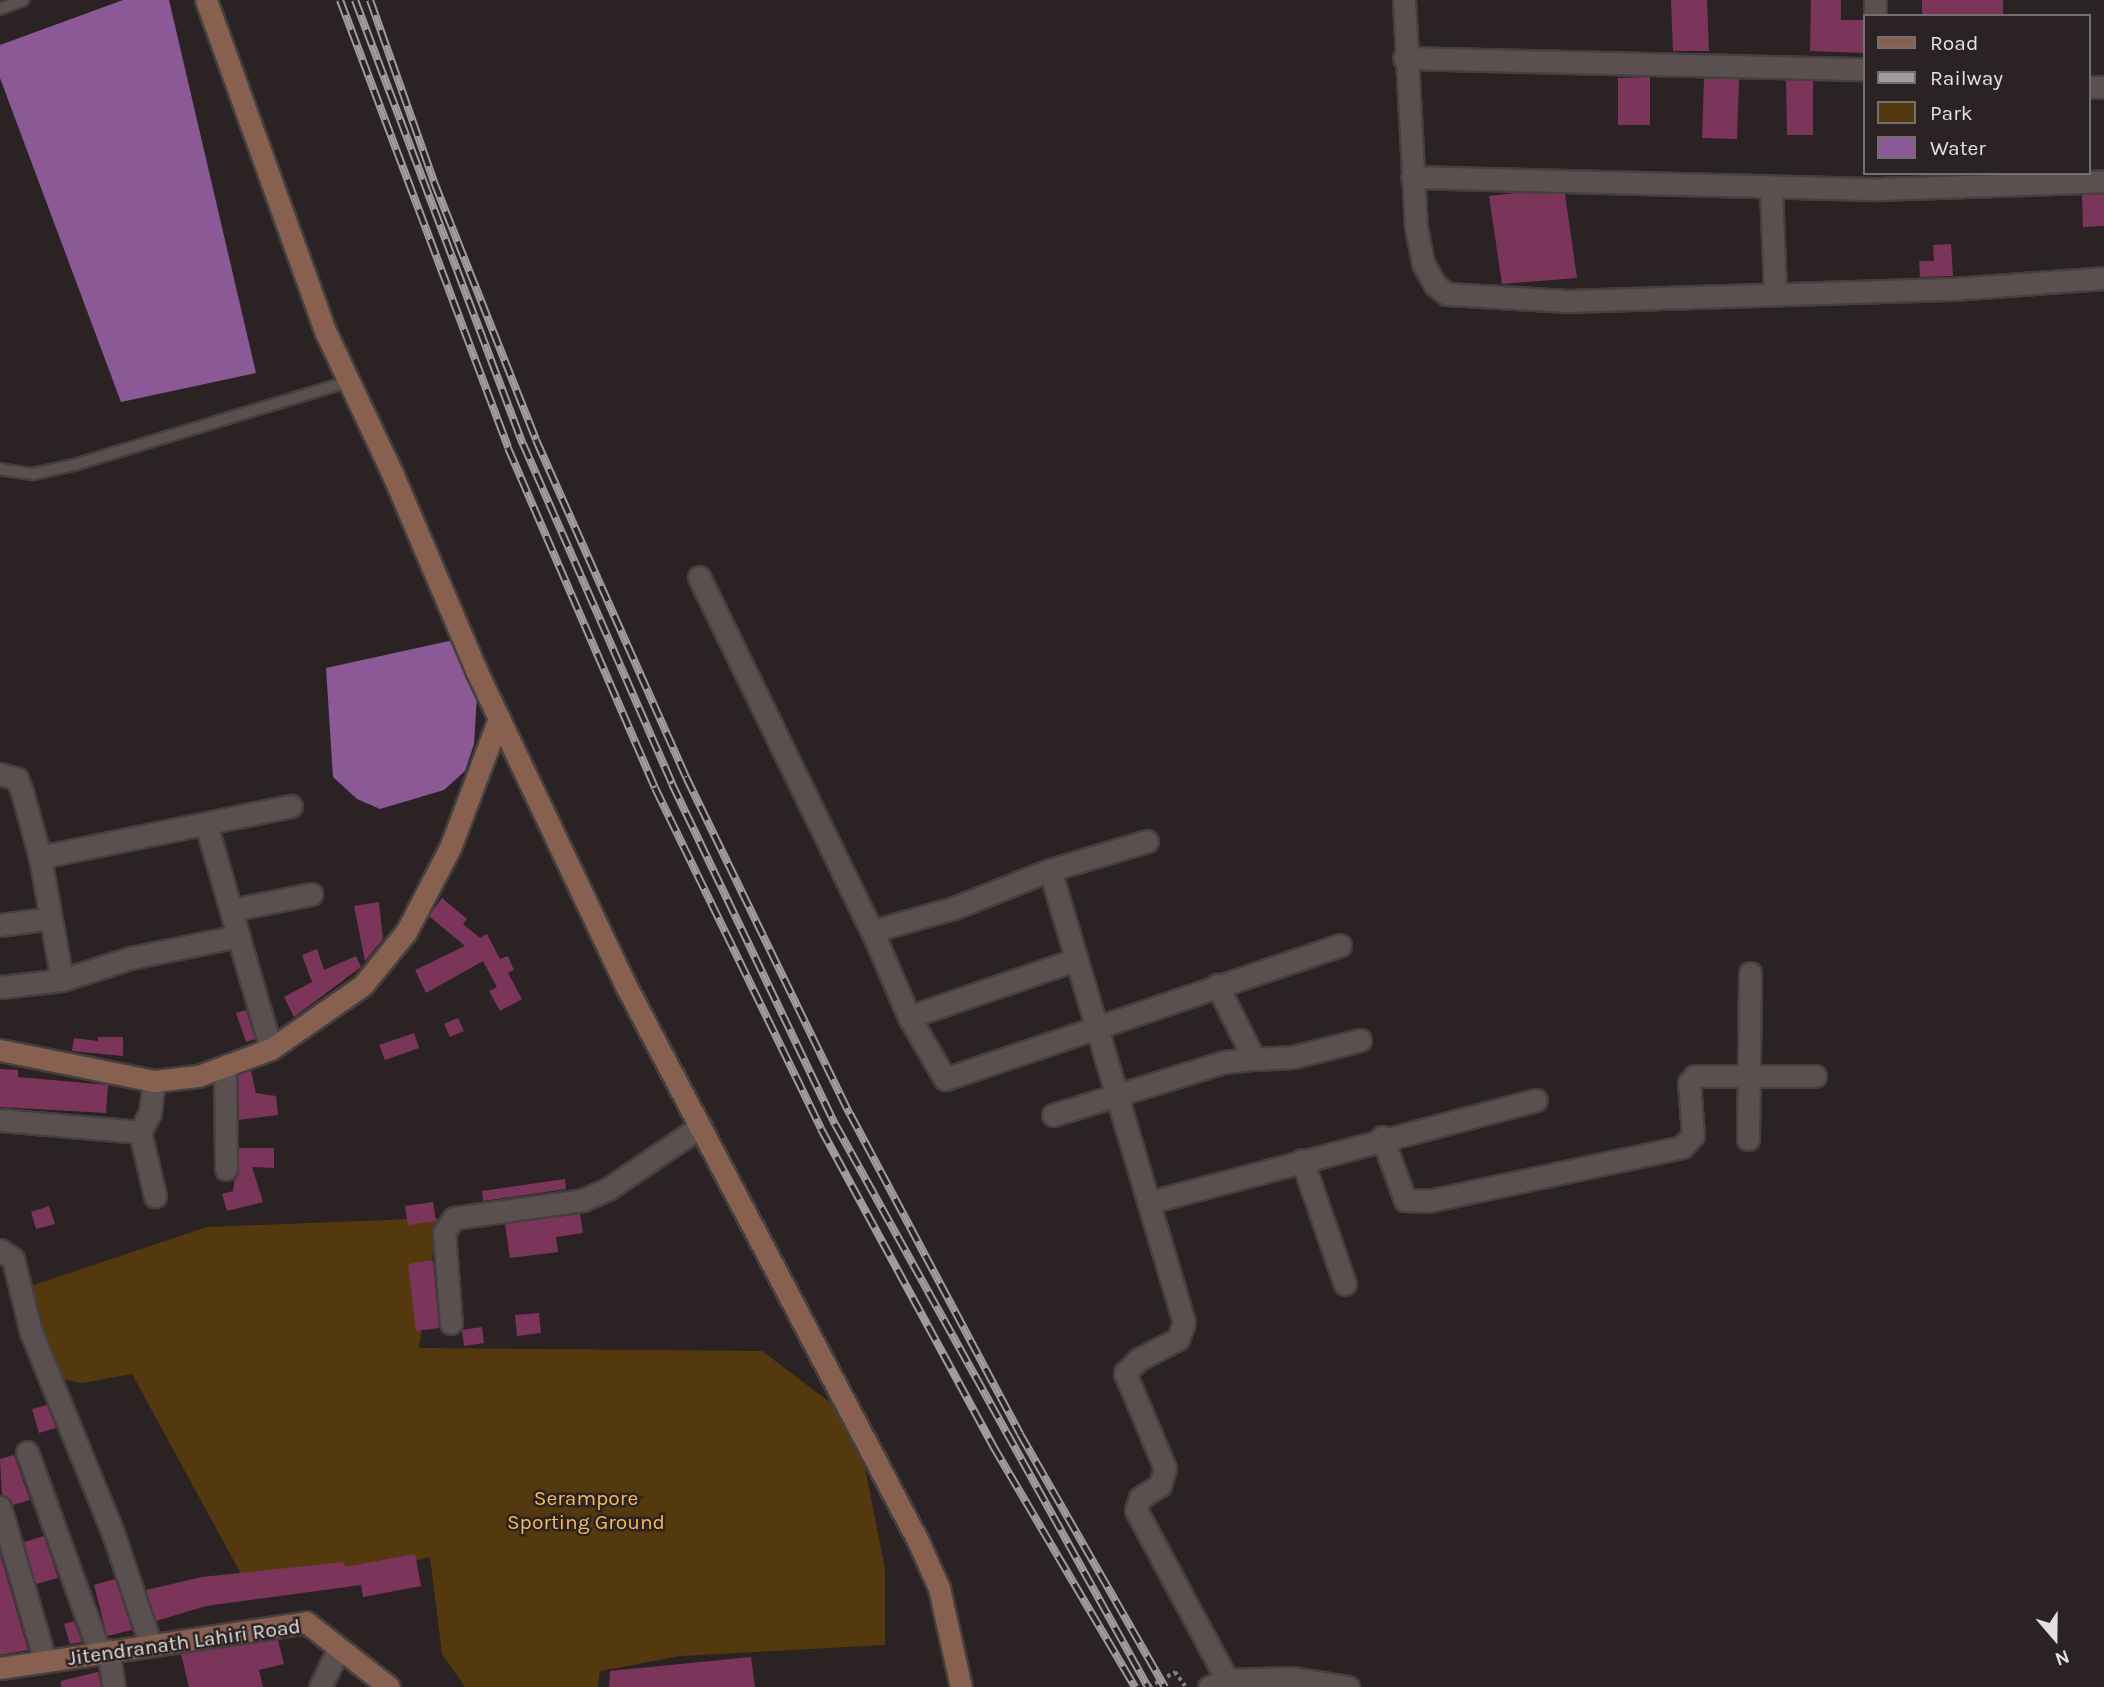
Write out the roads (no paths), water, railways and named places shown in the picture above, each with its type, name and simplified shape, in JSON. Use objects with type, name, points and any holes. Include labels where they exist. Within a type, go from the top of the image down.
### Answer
[{"type":"street","points":[[206,0],[326,332],[351,381],[499,718],[626,986],[918,1541],[939,1588],[961,1687]]},
{"type":"street","points":[[1404,0],[1404,58],[1412,177],[1423,263],[1435,285],[1447,294],[1568,301],[1775,295],[2104,278]]},
{"type":"street","points":[[1404,58],[1862,69]]},
{"type":"street","points":[[1412,177],[1771,188],[1963,188],[2104,181]]},
{"type":"street","points":[[1771,188],[1775,295]]},
{"type":"street","points":[[699,578],[872,931],[909,1017],[944,1079],[1093,1025],[1340,945]]},
{"type":"street","points":[[0,1050],[154,1081],[198,1076],[271,1049],[363,985],[406,932],[450,848],[499,718]]},
{"type":"street","points":[[0,774],[10,774],[17,779],[40,857],[62,980]]},
{"type":"street","points":[[40,857],[291,807]]},
{"type":"street","points":[[206,824],[271,1049]]},
{"type":"street","points":[[872,931],[954,908],[1050,870],[1147,841]]},
{"type":"street","points":[[1050,870],[1093,1025],[1150,1202],[1184,1322],[1178,1339],[1139,1359],[1125,1373],[1165,1468],[1160,1485],[1140,1498],[1136,1510],[1218,1684],[1293,1678],[1348,1687]]},
{"type":"street","points":[[231,910],[311,894]]},
{"type":"street","points":[[0,925],[51,918]]},
{"type":"street","points":[[0,987],[62,980],[130,958],[239,936]]},
{"type":"street","points":[[909,1017],[1075,960]]},
{"type":"street","points":[[1748,1139],[1746,1073],[1750,973]]},
{"type":"street","points":[[1217,985],[1254,1059]]},
{"type":"street","points":[[1053,1115],[1116,1093],[1224,1062],[1293,1057],[1360,1040]]},
{"type":"street","points":[[225,1066],[226,1168]]},
{"type":"street","points":[[1382,1138],[1405,1200],[1429,1201],[1682,1147],[1693,1135],[1692,1077],[1746,1073],[1815,1076]]},
{"type":"street","points":[[154,1081],[150,1112],[140,1132],[155,1196]]},
{"type":"street","points":[[1150,1202],[1382,1138],[1536,1100]]},
{"type":"street","points":[[0,1120],[140,1132]]},
{"type":"street","points":[[452,1323],[444,1232],[454,1218],[583,1200],[608,1189],[701,1126]]},
{"type":"street","points":[[1302,1160],[1345,1284]]},
{"type":"street","points":[[0,1250],[13,1259],[32,1332],[113,1534],[150,1643]]},
{"type":"street","points":[[27,1452],[104,1651],[114,1687]]},
{"type":"street","points":[[0,1507],[44,1661]]},
{"type":"street","name":"Jitendranath Lahiri Road","points":[[0,1668],[150,1643],[306,1622],[388,1687]]},
{"type":"street","points":[[320,1687],[338,1648]]},
{"type":"lane","points":[[0,9],[23,0]]},
{"type":"lane","points":[[0,468],[33,474],[74,464],[351,381]]},
{"type":"water","points":[[123,0],[169,0],[256,373],[121,402],[0,78],[0,45]]},
{"type":"water","points":[[449,641],[464,650],[478,680],[474,744],[465,771],[444,790],[380,809],[357,799],[333,777],[326,668]]},
{"type":"railway","points":[[340,0],[508,448],[655,788],[821,1129],[993,1446],[1135,1687]]},
{"type":"railway","points":[[355,0],[523,444],[672,784],[835,1124],[1148,1687]]},
{"type":"railway","points":[[370,0],[434,182],[536,440],[686,777],[850,1114],[1020,1434],[1165,1687]]},
{"type":"park label","name":"Serampore Sporting Ground","points":[[586,1510]]}]
